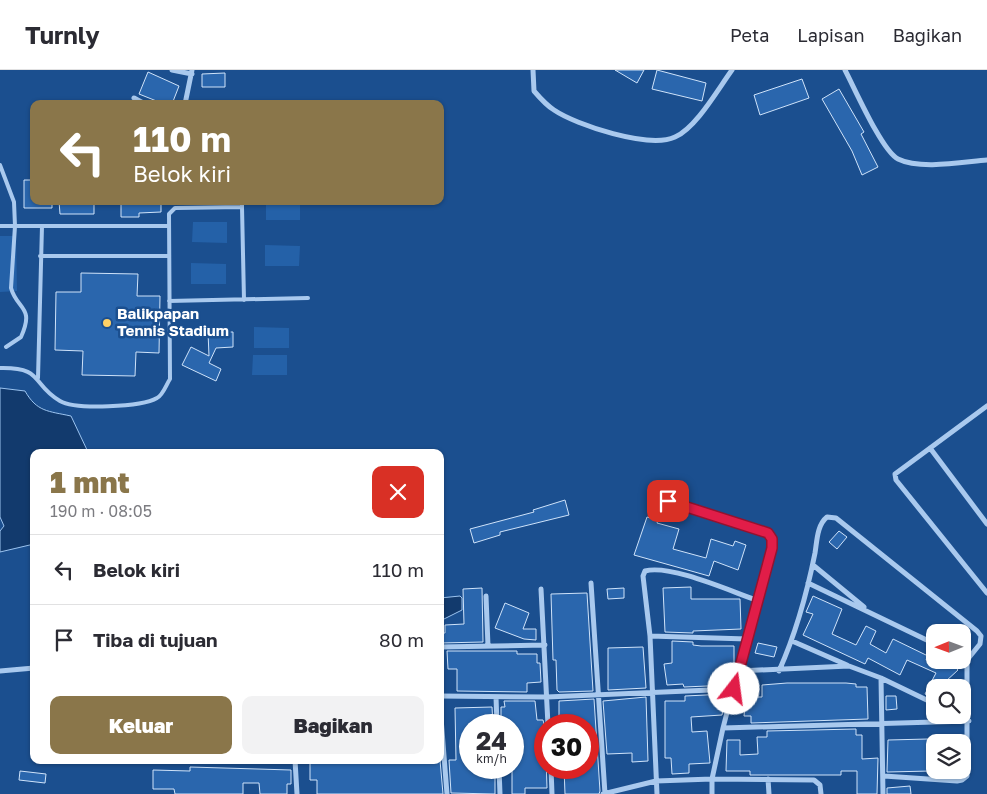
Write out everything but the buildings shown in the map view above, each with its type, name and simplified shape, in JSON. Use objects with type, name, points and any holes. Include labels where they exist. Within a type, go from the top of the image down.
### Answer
[{"type":"street","points":[[172,70],[192,72],[186,100]]},
{"type":"street","points":[[532,70],[534,91],[555,110],[622,137],[658,140],[674,138],[688,128],[732,70]]},
{"type":"street","points":[[844,70],[883,142],[891,154],[899,160],[923,164],[987,160]]},
{"type":"street","points":[[134,98],[138,100]]},
{"type":"street","points":[[987,406],[898,470],[896,474],[896,480],[987,593]]},
{"type":"street","points":[[930,448],[987,524]]},
{"type":"street","points":[[652,496],[768,533],[772,539],[772,548],[756,600],[723,728],[712,779],[712,794]]},
{"type":"street","points":[[779,670],[792,641],[813,565],[820,525],[827,517],[836,518],[968,624]]},
{"type":"street","points":[[813,565],[872,614]]},
{"type":"street","points":[[657,794],[650,636],[643,576],[645,571],[652,569],[669,571],[756,600]]},
{"type":"street","points":[[591,583],[600,694],[604,794],[656,781],[712,779],[814,780],[820,785],[820,794]]},
{"type":"street","points":[[808,583],[926,640]]},
{"type":"street","points":[[541,588],[548,714]]},
{"type":"street","points":[[486,596],[488,646]]},
{"type":"street","points":[[971,626],[981,636],[980,644],[971,652]]},
{"type":"street","points":[[650,636],[747,639]]},
{"type":"street","points":[[792,641],[848,666],[881,678],[926,700]]},
{"type":"street","points":[[444,647],[545,645]]},
{"type":"street","points":[[739,671],[848,666]]},
{"type":"street","points":[[0,671],[30,668]]},
{"type":"street","points":[[881,678],[883,794]]},
{"type":"street","points":[[444,696],[547,697],[734,689]]},
{"type":"street","points":[[496,697],[497,714]]},
{"type":"street","points":[[723,728],[926,722]]},
{"type":"street","points":[[884,776],[962,780],[969,771],[969,724]]},
{"type":"street","points":[[295,764],[297,794]]},
{"type":"street","points":[[444,764],[447,794]]},
{"type":"street","points":[[499,779],[500,794]]},
{"type":"street","points":[[551,779],[552,794]]},
{"type":"street","points":[[768,779],[768,794]]},
{"type":"lane","points":[[0,165],[14,202],[15,226],[11,288],[13,294],[22,305],[26,317],[21,337],[6,347]]},
{"type":"lane","points":[[0,368],[28,371],[38,378],[44,388],[61,402],[78,406],[147,403],[160,397],[170,380],[169,214],[175,208],[242,207],[244,300]]},
{"type":"lane","points":[[0,226],[169,226]]},
{"type":"lane","points":[[38,378],[42,226]]},
{"type":"lane","points":[[40,256],[169,256]]},
{"type":"lane","points":[[169,301],[308,298]]},
{"type":"shaded area","points":[[266,205],[300,205],[300,220],[266,220]]},
{"type":"shaded area","points":[[193,222],[227,222],[227,243],[192,242]]},
{"type":"shaded area","points":[[0,236],[16,236],[17,291],[0,292]]},
{"type":"shaded area","points":[[265,245],[300,246],[299,266],[265,266]]},
{"type":"shaded area","points":[[191,263],[226,264],[226,284],[191,284]]},
{"type":"shaded area","points":[[254,327],[289,328],[289,348],[254,348]]},
{"type":"shaded area","points":[[253,355],[287,355],[287,375],[252,375]]},
{"type":"shaded area","points":[[0,388],[25,391],[34,403],[44,410],[71,416],[87,449],[30,449],[30,545],[0,552],[0,531],[4,526],[0,517]]},
{"type":"shaded area","points":[[460,596],[462,598],[462,610],[444,619],[444,598]]},
{"type":"place","name":"Balikpapan Tennis Stadium","points":[[107,323]]},
{"type":"route","points":[[668,501],[768,533],[772,539],[772,548],[756,600],[734,689]]}]
